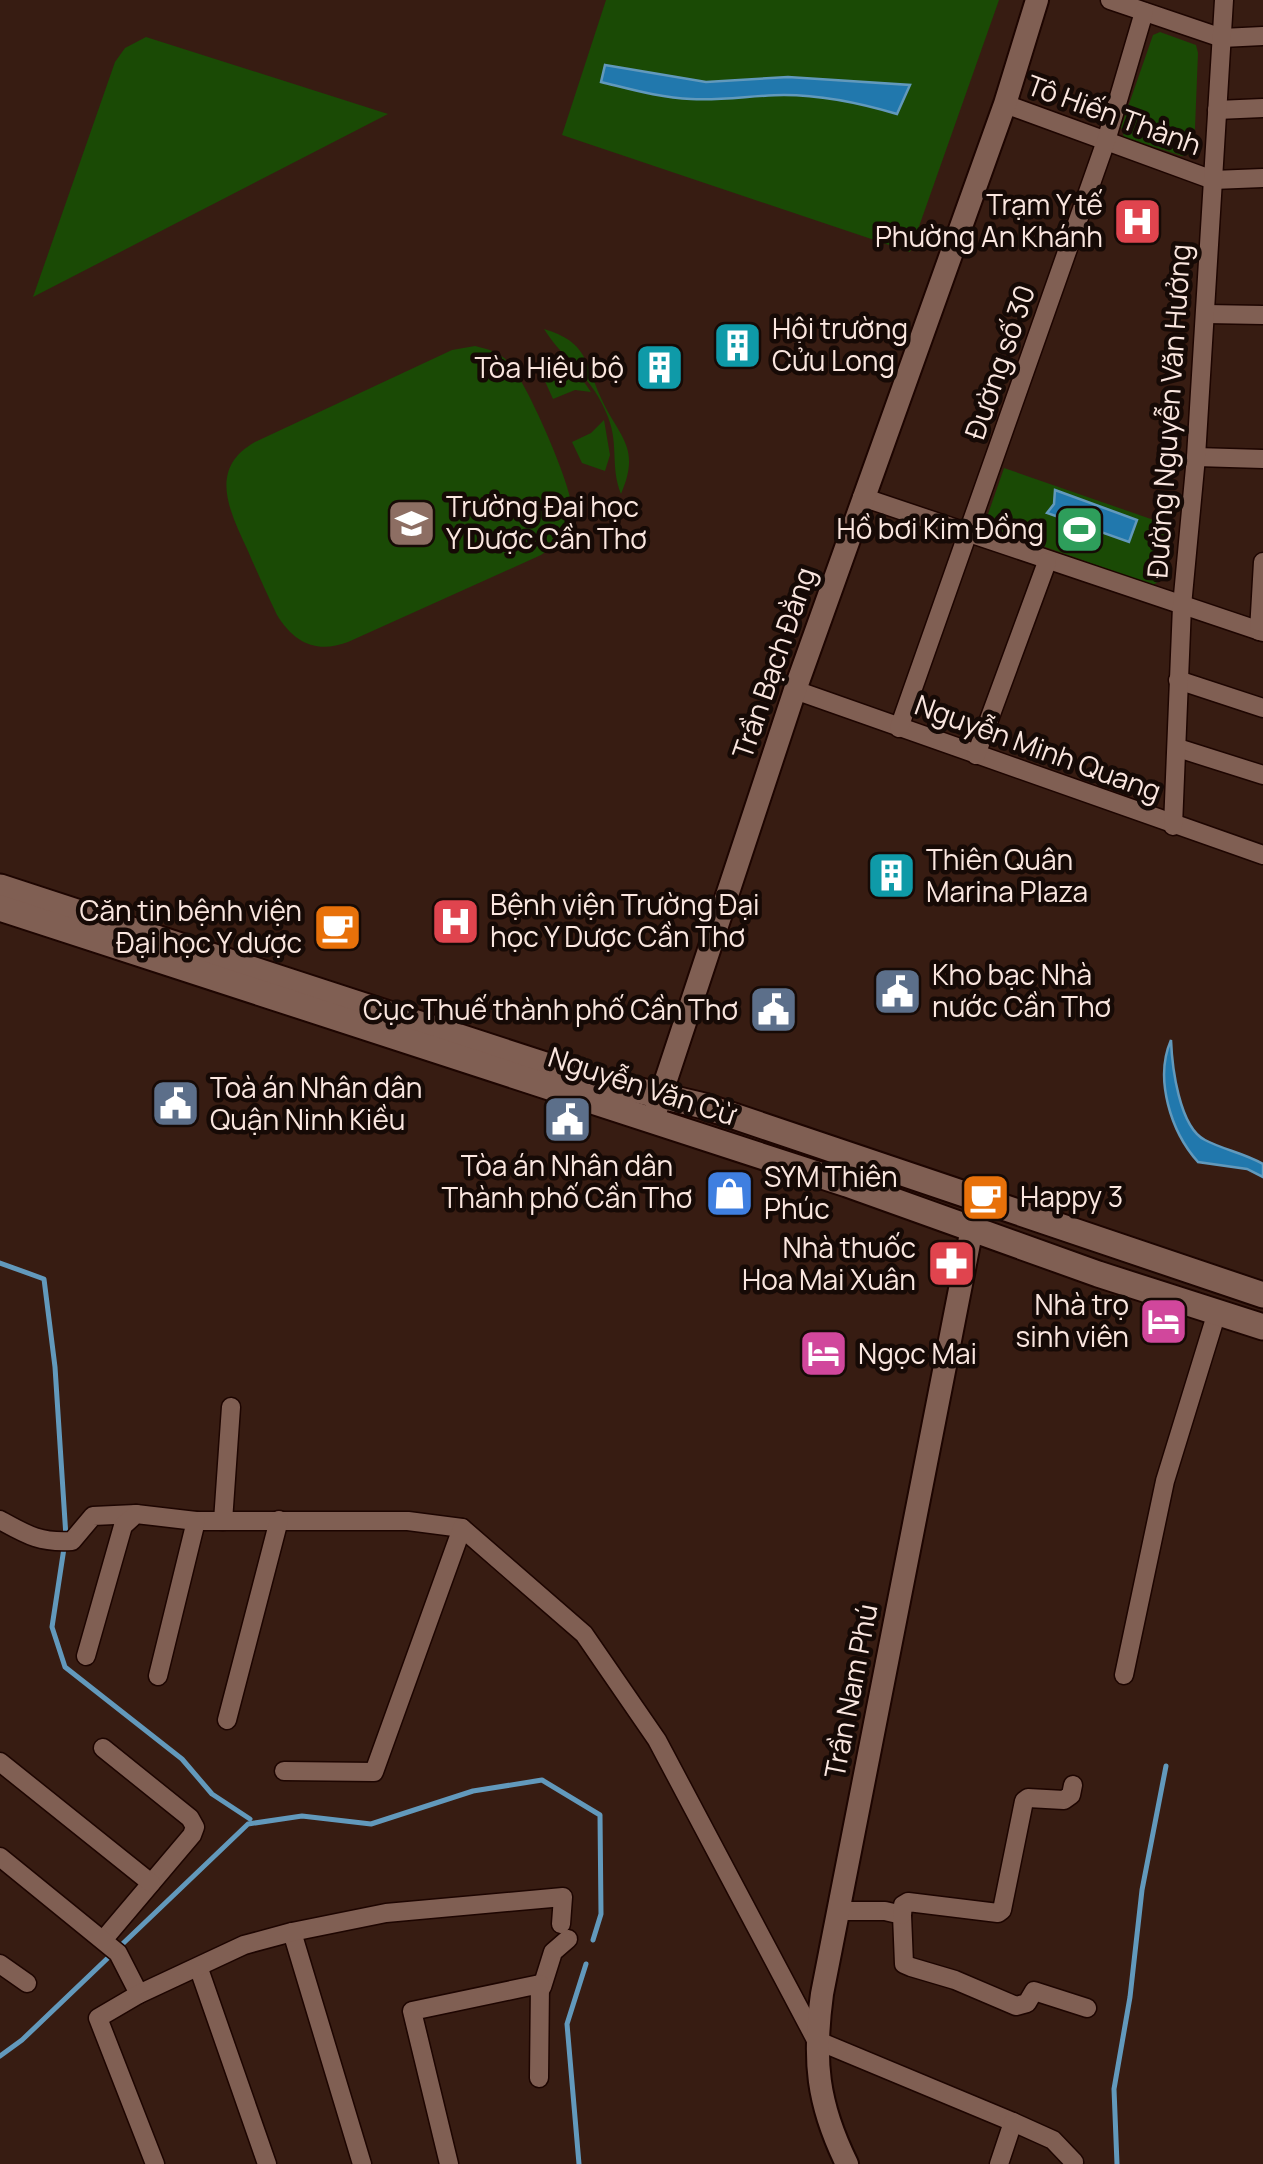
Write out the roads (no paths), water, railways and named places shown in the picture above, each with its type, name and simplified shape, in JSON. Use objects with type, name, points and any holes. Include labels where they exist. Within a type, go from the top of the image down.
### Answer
[{"type":"main road","name":"Nguyễn Văn Cừ","points":[[0,886],[582,1077],[656,1109],[972,1228],[1263,1327]]},
{"type":"main road","name":"Nguyễn Văn Cừ","points":[[0,908],[656,1109],[704,1106],[1263,1295]]},
{"type":"street","name":"Trần Bạch Đằng","points":[[656,1109],[795,690],[1038,0]]},
{"type":"street","points":[[1110,0],[1222,38],[1263,36]]},
{"type":"street","name":"Đường Nguyễn Văn Hưởng","points":[[1173,826],[1182,606],[1206,314],[1224,0]]},
{"type":"street","name":"Đường số 30","points":[[899,728],[1106,141],[1144,12]]},
{"type":"street","name":"Tô Hiến Thành","points":[[1004,104],[1213,180],[1263,178]]},
{"type":"street","points":[[1217,110],[1263,108]]},
{"type":"street","points":[[1206,314],[1263,315]]},
{"type":"street","points":[[1196,457],[1263,459]]},
{"type":"street","points":[[862,497],[1261,632],[1263,562]]},
{"type":"street","points":[[976,756],[1047,562]]},
{"type":"street","points":[[1178,680],[1263,708]]},
{"type":"street","name":"Nguyễn Minh Quang","points":[[795,690],[1263,855]]},
{"type":"street","points":[[1178,748],[1263,775]]},
{"type":"street","name":"Trần Nam Phú","points":[[847,2164],[826,2114],[817,2078],[816,2040],[972,1228]]},
{"type":"street","points":[[1124,1675],[1165,1481],[1217,1312]]},
{"type":"street","points":[[222,1521],[231,1407]]},
{"type":"street","points":[[86,1656],[123,1526],[136,1514]]},
{"type":"street","points":[[0,1520],[50,1542],[72,1541],[93,1516],[136,1514],[196,1521],[408,1521],[462,1528],[584,1634],[657,1740],[816,2040],[1053,2140],[1074,2162]]},
{"type":"street","points":[[227,1720],[279,1520]]},
{"type":"street","points":[[158,1676],[196,1521]]},
{"type":"street","points":[[284,1771],[374,1772],[462,1528]]},
{"type":"street","points":[[103,1748],[193,1822],[192,1835],[150,1883],[109,1944]]},
{"type":"street","points":[[0,1762],[150,1883]]},
{"type":"street","points":[[1073,1785],[1071,1795],[1064,1800],[1024,1801],[1002,1910],[998,1913],[908,1902],[903,1905],[902,1914],[902,1957],[904,1964],[1016,2006],[1026,2003],[1034,1991],[1087,2008]]},
{"type":"street","points":[[0,1857],[109,1944],[139,1994]]},
{"type":"street","points":[[155,2164],[98,2018],[139,1994],[244,1945],[292,1932],[386,1913],[563,1896],[565,1931],[552,1952],[542,1987],[539,2078]]},
{"type":"street","points":[[838,1911],[902,1914]]},
{"type":"street","points":[[292,1932],[362,2164]]},
{"type":"street","points":[[0,1964],[26,1983]]},
{"type":"street","points":[[199,1969],[268,2164]]},
{"type":"street","points":[[449,2164],[412,2011],[538,1983],[542,1987]]},
{"type":"street","points":[[999,2164],[1013,2122]]},
{"type":"water","points":[[605,65],[706,82],[788,77],[910,85],[897,114],[813,96],[703,99],[657,95],[601,82]]},
{"type":"water","points":[[1055,490],[1137,520],[1129,542],[1047,513],[1054,504]]},
{"type":"water","points":[[1171,1040],[1179,1095],[1189,1123],[1205,1140],[1263,1164],[1263,1177],[1247,1169],[1198,1162],[1188,1150],[1173,1120],[1165,1088],[1166,1055]]},
{"type":"waterway","points":[[0,1263],[44,1279],[55,1367],[66,1537]]},
{"type":"waterway","points":[[64,1548],[52,1627],[65,1667],[182,1759],[212,1794],[250,1819]]},
{"type":"waterway","points":[[1117,2164],[1114,2089],[1130,1997],[1142,1890],[1166,1766]]},
{"type":"waterway","points":[[0,2056],[22,2040],[248,1824],[302,1816],[371,1824],[473,1791],[542,1780],[600,1815],[601,1914],[593,1940]]},
{"type":"waterway","points":[[579,2164],[567,2024],[586,1964]]},
{"type":"place","name":"Trạm Y tế Phường An Khánh","points":[[1138,221]]},
{"type":"place","name":"Hội trường Cửu Long","points":[[737,345]]},
{"type":"place","name":"Tòa Hiệu bộ","points":[[659,368]]},
{"type":"place","name":"Trường Đại học Y Dược Cần Thơ","points":[[411,523]]},
{"type":"place","name":"Hồ bơi Kim Đồng","points":[[1079,529]]},
{"type":"place","name":"Thiên Quân Marina Plaza","points":[[891,876]]},
{"type":"place","name":"Bệnh viện Trường Đại học Y Dược Cần Thơ","points":[[455,921]]},
{"type":"place","name":"Căn tin bệnh viện Đại học Y dược","points":[[337,927]]},
{"type":"place","name":"Kho bạc Nhà nước Cần Thơ","points":[[897,991]]},
{"type":"place","name":"Cục Thuế thành phố Cần Thơ","points":[[773,1010]]},
{"type":"place","name":"Toà án Nhân dân Quận Ninh Kiều","points":[[175,1104]]},
{"type":"place","name":"Tòa án Nhân dân Thành phố Cần Thơ","points":[[567,1119]]},
{"type":"place","name":"SYM Thiên Phúc","points":[[729,1193]]},
{"type":"place","name":"Happy 3","points":[[985,1197]]},
{"type":"place","name":"Nhà thuốc Hoa Mai Xuân","points":[[951,1264]]},
{"type":"place","name":"Nhà trọ sinh viên","points":[[1164,1321]]},
{"type":"place","name":"Ngọc Mai","points":[[823,1354]]}]
